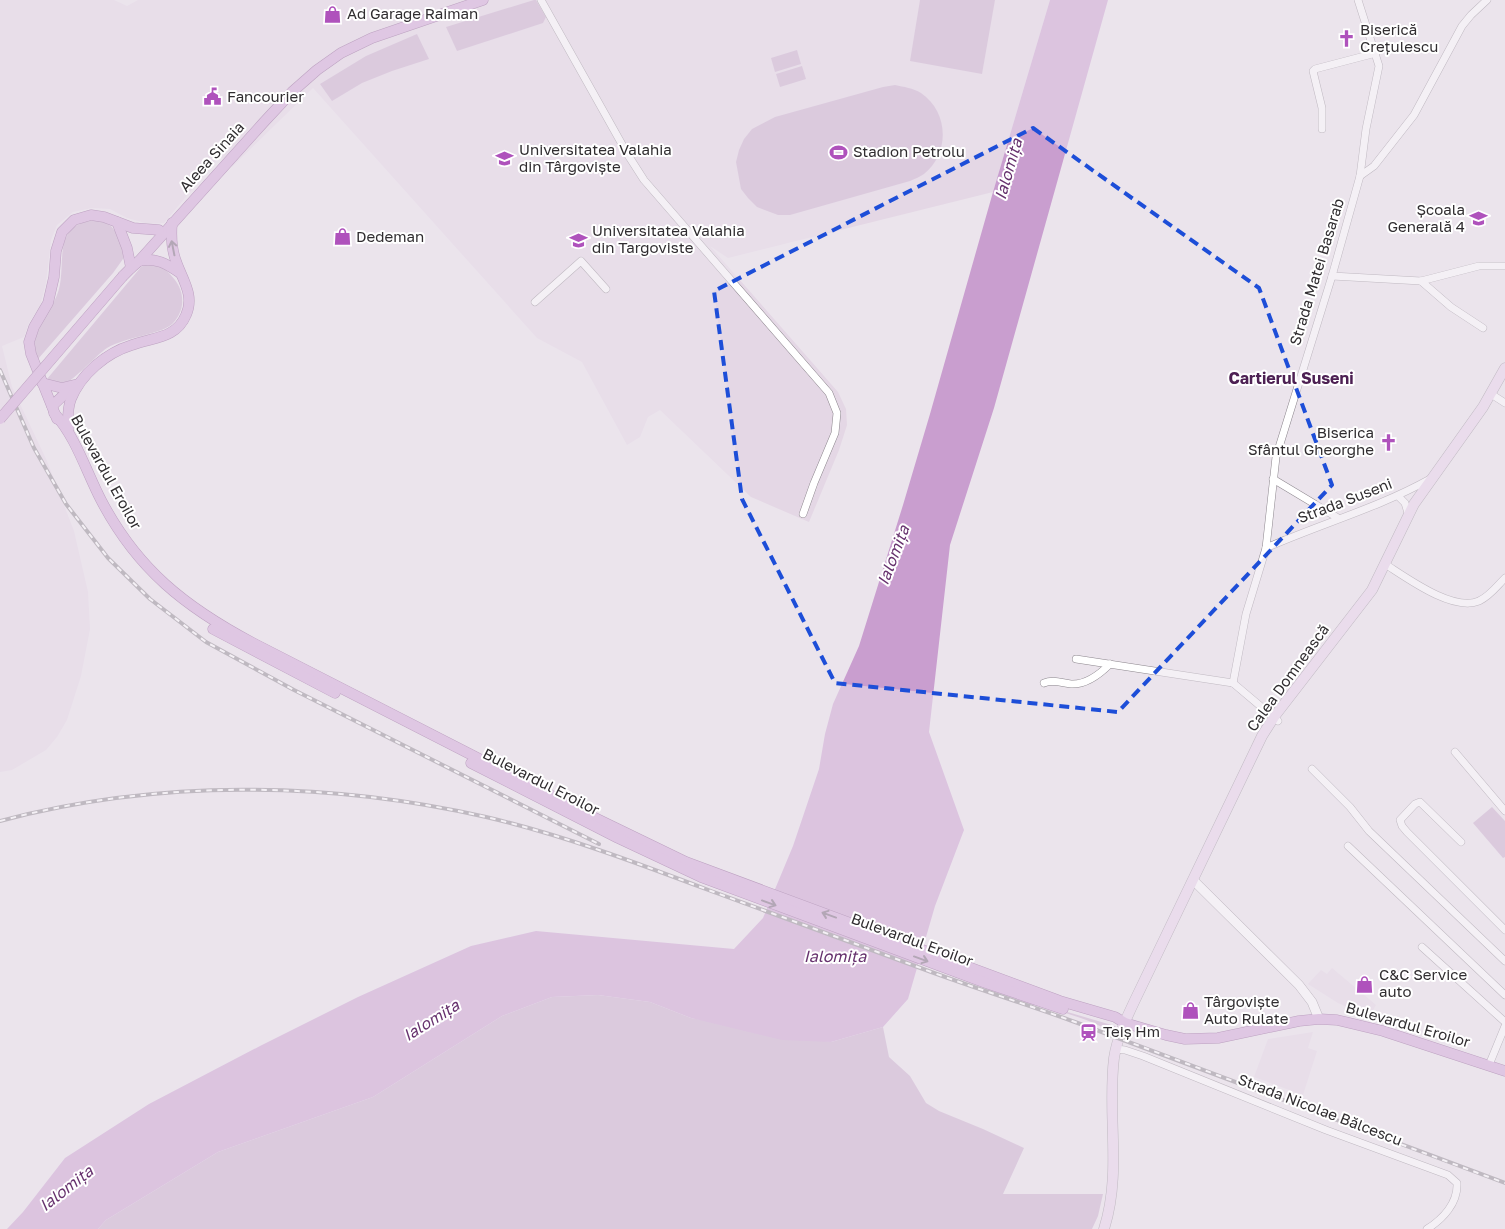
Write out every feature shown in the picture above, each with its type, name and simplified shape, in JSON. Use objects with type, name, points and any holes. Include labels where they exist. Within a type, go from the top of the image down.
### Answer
[{"type":"main road","name":"Aleea Sinaia","points":[[130,268],[135,257],[261,116],[289,87],[317,63],[337,49],[370,32],[464,0]]},
{"type":"main road","name":"Aleea Sinaia","points":[[0,419],[130,268],[139,261],[281,103],[307,79],[329,61],[378,35],[483,0]]},
{"type":"main road","name":"Bulevardul Eroilor","points":[[159,230],[134,228],[98,216],[84,216],[74,220],[62,232],[56,251],[54,278],[48,303],[34,327],[29,342],[31,354],[53,410],[92,494],[113,532],[144,572],[167,595],[190,613],[229,638],[683,870],[725,882],[1097,1019],[1114,1023],[1125,1023],[1177,1038],[1201,1040],[1292,1022],[1319,1019],[1344,1021],[1372,1028],[1505,1071]]},
{"type":"main road","points":[[117,222],[128,248],[130,268]]},
{"type":"main road","points":[[53,410],[75,386],[111,354],[131,345],[169,335],[184,321],[190,302],[187,286],[180,273],[173,251],[172,223]]},
{"type":"main road","points":[[139,261],[157,260],[180,273]]},
{"type":"main road","name":"Calea Domnească","points":[[1387,566],[1408,513],[1497,398],[1505,368]]},
{"type":"main road","points":[[1497,398],[1505,381]]},
{"type":"main road","points":[[42,383],[62,388],[75,386]]},
{"type":"main road","points":[[68,431],[70,400],[75,386]]},
{"type":"main road","name":"Calea Domnească","points":[[1125,1023],[1140,1002],[1247,764],[1276,719],[1372,590],[1387,566],[1432,478],[1497,398]]},
{"type":"main road","points":[[53,410],[70,400]]},
{"type":"main road","name":"Bulevardul Eroilor","points":[[53,410],[68,431],[107,512],[130,546],[147,567],[170,589],[201,613],[253,643],[649,846],[725,882]]},
{"type":"main road","name":"Calea Domnească","points":[[1125,1023],[1195,882]]},
{"type":"main road","points":[[1104,1229],[1112,1195],[1114,1175],[1113,1077],[1116,1050],[1125,1023]]},
{"type":"street","points":[[541,0],[628,156],[644,180],[829,393],[837,414],[835,433],[817,475],[804,514]]},
{"type":"street","name":"Strada Matei Basarab","points":[[1232,683],[1246,614],[1266,548],[1276,457],[1332,276],[1360,176],[1366,129],[1378,72],[1376,53],[1358,0]]},
{"type":"street","points":[[1360,176],[1374,166],[1414,115],[1462,26],[1487,0]]},
{"type":"street","points":[[1322,129],[1322,108],[1313,72],[1315,69],[1376,53]]},
{"type":"street","points":[[536,302],[581,261],[606,289]]},
{"type":"street","points":[[1332,276],[1421,281],[1479,266],[1505,266]]},
{"type":"street","points":[[1421,281],[1483,328]]},
{"type":"street","name":"Strada Suseni","points":[[1266,548],[1338,518],[1398,496],[1432,478]]},
{"type":"street","points":[[1273,480],[1338,518]]},
{"type":"street","points":[[1410,490],[1421,497]]},
{"type":"street","points":[[1398,496],[1405,503],[1408,513]]},
{"type":"street","points":[[1387,566],[1440,597],[1463,604],[1484,598],[1505,578]]},
{"type":"street","points":[[1076,659],[1232,683],[1276,719]]},
{"type":"street","points":[[1044,683],[1050,681],[1077,684],[1091,679],[1110,664]]},
{"type":"street","points":[[1455,752],[1505,811]]},
{"type":"street","points":[[1312,769],[1350,807],[1369,831],[1505,961]]},
{"type":"street","points":[[1461,842],[1420,802],[1415,804],[1400,820],[1407,832],[1505,930]]},
{"type":"street","points":[[1348,846],[1505,995]]},
{"type":"street","points":[[1195,882],[1299,985],[1312,1002],[1319,1019]]},
{"type":"street","points":[[1422,948],[1505,1024],[1489,1065]]},
{"type":"street","name":"Strada Nicolae Bălcescu","points":[[1116,1050],[1125,1050],[1144,1056],[1326,1130],[1448,1176],[1457,1183],[1456,1195],[1444,1216],[1427,1229]]},
{"type":"highlighted area","points":[[1033,128],[1259,288],[1332,485],[1118,712],[835,683],[742,499],[714,291]]},
{"type":"shaded area","points":[[0,0],[114,0],[127,6],[138,0],[1050,0],[993,192],[728,258],[710,246],[838,392],[846,409],[847,425],[839,450],[809,522],[751,497],[660,410],[648,417],[640,437],[627,445],[582,362],[537,338],[313,88],[232,167],[220,156],[164,223],[149,224],[127,218],[110,209],[92,208],[73,212],[57,225],[51,240],[46,283],[40,306],[29,323],[24,337],[2,346],[12,387],[47,461],[74,531],[88,592],[90,629],[81,676],[67,720],[57,737],[46,750],[12,770],[0,772]]},
{"type":"shaded area","points":[[536,0],[546,17],[543,23],[457,51],[446,27]]},
{"type":"shaded area","points":[[920,0],[995,0],[982,74],[910,61]]},
{"type":"shaded area","points":[[417,34],[429,59],[362,83],[332,101],[320,84],[366,56]]},
{"type":"shaded area","points":[[797,50],[801,64],[775,72],[771,58]]},
{"type":"shaded area","points":[[802,66],[806,79],[780,87],[776,74]]},
{"type":"shaded area","name":"Stadion Petrolu","points":[[895,85],[921,93],[930,101],[941,121],[942,144],[932,165],[922,175],[910,181],[790,215],[778,215],[757,207],[741,189],[736,162],[744,139],[752,129],[775,117]]},
{"type":"shaded area","points":[[99,220],[111,226],[119,236],[123,250],[123,259],[38,359],[34,344],[40,327],[57,295],[61,280],[65,240],[71,230],[78,225]]},
{"type":"shaded area","points":[[148,263],[156,264],[163,268],[179,286],[182,295],[182,305],[175,321],[171,325],[150,334],[123,341],[107,348],[64,385],[60,386],[47,379],[141,267]]},
{"type":"shaded area","points":[[1492,807],[1505,821],[1505,857],[1503,858],[1473,823]]},
{"type":"shaded area","points":[[1332,968],[1376,1005],[1369,1017],[1338,1003],[1308,984],[1321,970],[1327,974]]},
{"type":"shaded area","points":[[986,988],[1117,1028],[1114,1035],[1087,1020],[1035,1004],[1034,1006]]},
{"type":"shaded area","points":[[598,995],[650,1002],[691,1018],[831,1042],[883,1027],[889,1057],[910,1076],[926,1103],[939,1111],[1024,1148],[1003,1194],[1103,1194],[1098,1216],[1092,1229],[98,1229],[106,1220],[218,1152],[373,1097],[502,1016],[552,997]]},
{"type":"shaded area","points":[[1313,1032],[1308,1048],[1317,1051],[1303,1095],[1254,1077],[1268,1039]]},
{"type":"water","name":"Ialomița","points":[[1050,0],[1108,0],[994,408],[950,545],[929,732],[964,830],[935,906],[908,999],[883,1027],[831,1042],[782,1040],[691,1018],[650,1002],[598,995],[552,997],[502,1016],[373,1097],[218,1152],[106,1220],[98,1229],[7,1229],[23,1212],[65,1158],[149,1104],[358,997],[471,946],[536,931],[734,949],[763,918],[793,846],[819,769],[825,734],[833,704],[859,646],[930,414]]},
{"type":"railway","points":[[0,370],[34,448],[66,504],[108,558],[150,599],[206,642],[294,690],[599,844]]},
{"type":"railway","points":[[0,821],[59,807],[120,798],[181,792],[243,790],[304,791],[365,797],[426,805],[486,817],[543,832],[628,860],[934,973],[1075,1022],[1505,1183]]},
{"type":"place","name":"Ad Garage Raiman","points":[[333,14]]},
{"type":"place","name":"Biserică Crețulescu","points":[[1346,39]]},
{"type":"place","name":"Fancourier","points":[[213,97]]},
{"type":"place","name":"Stadion Petrolu","points":[[839,152]]},
{"type":"place","name":"Universitatea Valahia din Târgoviște","points":[[505,159]]},
{"type":"place","name":"Școala Generală 4","points":[[1479,219]]},
{"type":"place","name":"Dedeman","points":[[342,237]]},
{"type":"place","name":"Universitatea Valahia din Targoviste","points":[[578,240]]},
{"type":"place","name":"Biserica Sfântul Gheorghe","points":[[1388,442]]},
{"type":"place","name":"C&C Service auto","points":[[1365,984]]},
{"type":"place","name":"Târgoviște Auto Rulate","points":[[1190,1011]]},
{"type":"place","name":"Teiș Hm","points":[[1089,1032]]},
{"type":"district","name":"Cartierul Suseni","points":[[1291,378]]}]
